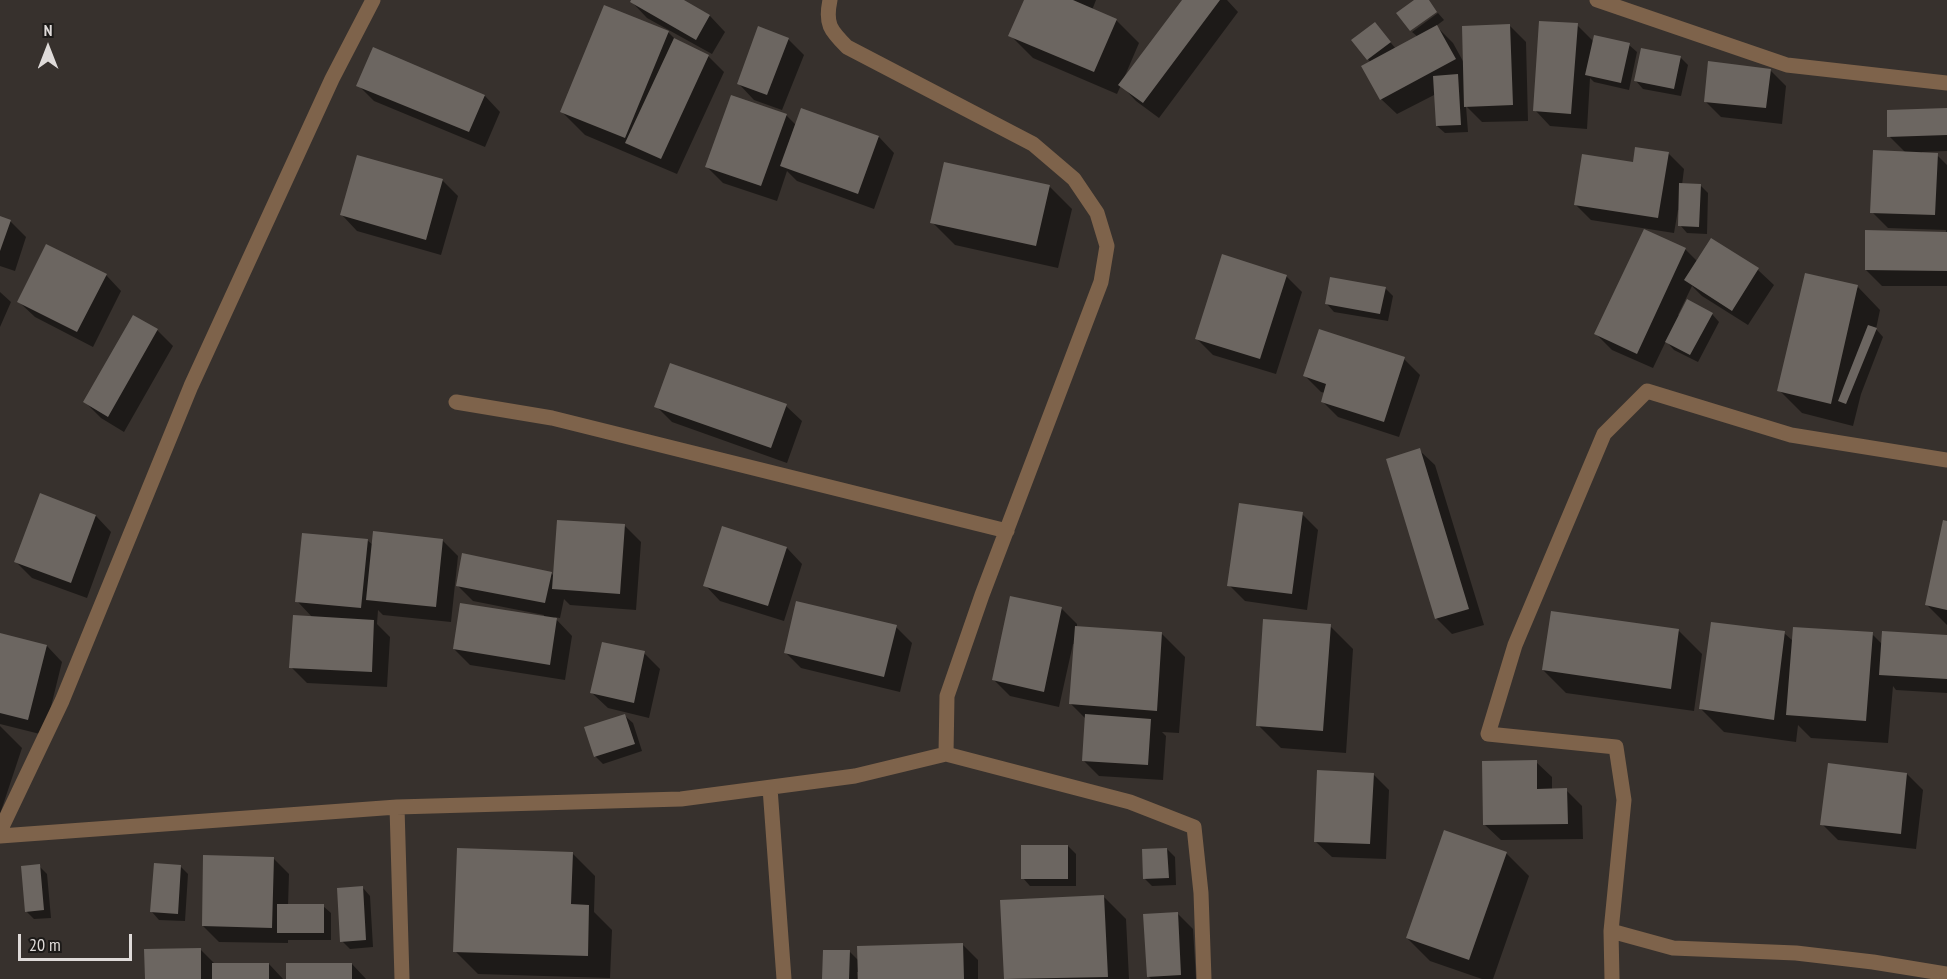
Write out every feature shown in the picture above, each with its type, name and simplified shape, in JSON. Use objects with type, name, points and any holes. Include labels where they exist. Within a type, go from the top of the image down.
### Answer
[{"type":"street","points":[[0,831],[62,701],[191,386],[332,79],[373,0]]},
{"type":"street","points":[[830,0],[827,15],[831,31],[847,47],[1033,144],[1074,179],[1097,213],[1107,246],[1101,282],[947,696],[946,754]]},
{"type":"street","points":[[1597,0],[1787,65],[1947,83]]},
{"type":"street","points":[[1612,979],[1611,931],[1624,801],[1616,747],[1488,734],[1515,645],[1604,434],[1647,391],[1791,435],[1947,460]]},
{"type":"street","points":[[456,402],[552,417],[1007,531]]},
{"type":"street","points":[[0,836],[397,807],[681,799],[855,777],[946,754],[1130,802],[1194,827],[1201,893],[1204,979]]},
{"type":"street","points":[[770,788],[784,979]]},
{"type":"street","points":[[397,807],[402,979]]},
{"type":"street","points":[[1611,931],[1673,948],[1796,953],[1947,974]]},
{"type":"building","points":[[631,0],[684,0],[710,15],[696,40],[630,2]]},
{"type":"building","points":[[1024,0],[1073,0],[1117,19],[1094,72],[1008,36]]},
{"type":"building","points":[[1182,0],[1220,0],[1143,103],[1118,85]]},
{"type":"building","points":[[1414,0],[1429,0],[1437,12],[1410,31],[1396,13]]},
{"type":"building","points":[[604,5],[669,31],[625,138],[560,112]]},
{"type":"building","points":[[1539,21],[1578,23],[1571,114],[1533,111]]},
{"type":"building","points":[[1375,22],[1391,42],[1367,60],[1351,40]]},
{"type":"building","points":[[1510,24],[1513,105],[1464,107],[1462,26]]},
{"type":"building","points":[[1437,25],[1456,59],[1380,100],[1361,66]]},
{"type":"building","points":[[758,26],[789,38],[767,95],[737,84]]},
{"type":"building","points":[[1594,35],[1630,43],[1621,83],[1585,75]]},
{"type":"building","points":[[674,38],[709,55],[661,159],[625,143]]},
{"type":"building","points":[[373,47],[485,95],[469,132],[356,86]]},
{"type":"building","points":[[1641,48],[1681,56],[1674,89],[1634,81]]},
{"type":"building","points":[[1708,61],[1771,69],[1766,108],[1704,102]]},
{"type":"building","points":[[1458,74],[1461,125],[1436,126],[1433,76]]},
{"type":"building","points":[[731,95],[787,114],[761,186],[705,167]]},
{"type":"building","points":[[801,108],[879,136],[858,194],[780,166]]},
{"type":"building","points":[[1947,108],[1947,135],[1887,137],[1887,110]]},
{"type":"building","points":[[1635,147],[1669,152],[1658,218],[1574,205],[1582,154],[1633,162]]},
{"type":"building","points":[[1873,150],[1938,153],[1935,215],[1870,213]]},
{"type":"building","points":[[357,155],[443,179],[426,240],[340,215]]},
{"type":"building","points":[[944,162],[1050,185],[1036,246],[930,223]]},
{"type":"building","points":[[1679,183],[1701,184],[1699,227],[1678,226]]},
{"type":"building","points":[[0,216],[11,220],[0,251]]},
{"type":"building","points":[[1644,229],[1686,248],[1637,354],[1594,334]]},
{"type":"building","points":[[1865,230],[1947,232],[1947,271],[1865,270]]},
{"type":"building","points":[[1711,238],[1759,268],[1732,311],[1684,280]]},
{"type":"building","points":[[46,244],[107,274],[77,332],[17,302]]},
{"type":"building","points":[[1222,254],[1287,275],[1260,359],[1195,339]]},
{"type":"building","points":[[1805,273],[1858,285],[1831,404],[1777,391]]},
{"type":"building","points":[[1330,277],[1386,287],[1380,314],[1325,304]]},
{"type":"building","points":[[1687,299],[1713,313],[1690,355],[1665,342]]},
{"type":"building","points":[[133,315],[158,329],[108,417],[83,402]]},
{"type":"building","points":[[1868,325],[1877,328],[1846,404],[1838,401]]},
{"type":"building","points":[[1319,329],[1405,357],[1384,422],[1321,402],[1326,384],[1303,376]]},
{"type":"building","points":[[670,363],[787,404],[771,448],[654,407]]},
{"type":"building","points":[[1420,448],[1469,609],[1435,619],[1386,459]]},
{"type":"building","points":[[40,493],[96,515],[71,583],[14,562]]},
{"type":"building","points":[[1239,503],[1303,512],[1292,594],[1227,586]]},
{"type":"building","points":[[557,520],[625,524],[620,594],[552,589]]},
{"type":"building","points":[[1943,520],[1947,521],[1947,610],[1925,605]]},
{"type":"building","points":[[722,526],[787,547],[768,606],[703,586]]},
{"type":"building","points":[[373,531],[443,539],[436,607],[366,600]]},
{"type":"building","points":[[302,533],[368,539],[361,608],[295,602]]},
{"type":"building","points":[[462,553],[552,572],[545,603],[456,586]]},
{"type":"building","points":[[1010,596],[1062,607],[1044,692],[992,680]]},
{"type":"building","points":[[796,601],[897,625],[884,677],[784,653]]},
{"type":"building","points":[[460,603],[557,618],[550,665],[453,649]]},
{"type":"building","points":[[1551,611],[1679,629],[1671,689],[1542,670]]},
{"type":"building","points":[[293,615],[374,620],[372,672],[289,668]]},
{"type":"building","points":[[1263,619],[1331,624],[1323,731],[1256,726]]},
{"type":"building","points":[[1711,622],[1785,631],[1774,720],[1699,709]]},
{"type":"building","points":[[1075,626],[1162,632],[1157,711],[1069,704]]},
{"type":"building","points":[[1793,627],[1873,632],[1866,721],[1786,715]]},
{"type":"building","points":[[1882,631],[1947,635],[1947,679],[1879,675]]},
{"type":"building","points":[[0,633],[47,645],[28,720],[0,713]]},
{"type":"building","points":[[602,642],[645,651],[634,703],[590,693]]},
{"type":"building","points":[[625,714],[635,744],[594,757],[584,727]]},
{"type":"building","points":[[1085,714],[1151,719],[1148,765],[1082,761]]},
{"type":"building","points":[[1537,760],[1537,789],[1567,788],[1568,824],[1483,825],[1482,761]]},
{"type":"building","points":[[1828,763],[1907,773],[1901,834],[1820,825]]},
{"type":"building","points":[[1317,770],[1374,773],[1370,844],[1314,842]]},
{"type":"building","points":[[1444,830],[1507,852],[1469,960],[1406,938]]},
{"type":"building","points":[[1021,845],[1068,845],[1068,879],[1021,879]]},
{"type":"building","points":[[457,848],[573,852],[571,904],[589,905],[588,956],[453,952]]},
{"type":"building","points":[[1167,848],[1169,878],[1143,879],[1142,849]]},
{"type":"building","points":[[203,855],[274,857],[272,928],[202,926]]},
{"type":"building","points":[[154,863],[181,865],[178,914],[150,912]]},
{"type":"building","points":[[40,864],[44,910],[25,912],[21,866]]},
{"type":"building","points":[[363,886],[366,940],[340,942],[337,888]]},
{"type":"building","points":[[1104,895],[1108,977],[1004,979],[1000,900]]},
{"type":"building","points":[[277,904],[324,904],[324,933],[277,933]]},
{"type":"building","points":[[1178,912],[1181,975],[1147,977],[1143,914]]},
{"type":"building","points":[[963,943],[964,979],[858,979],[857,946]]},
{"type":"building","points":[[201,948],[201,979],[145,979],[144,949]]},
{"type":"building","points":[[823,950],[850,950],[849,979],[822,979]]},
{"type":"building","points":[[212,963],[269,963],[269,979],[212,979]]},
{"type":"building","points":[[286,963],[352,963],[352,979],[286,979]]}]
